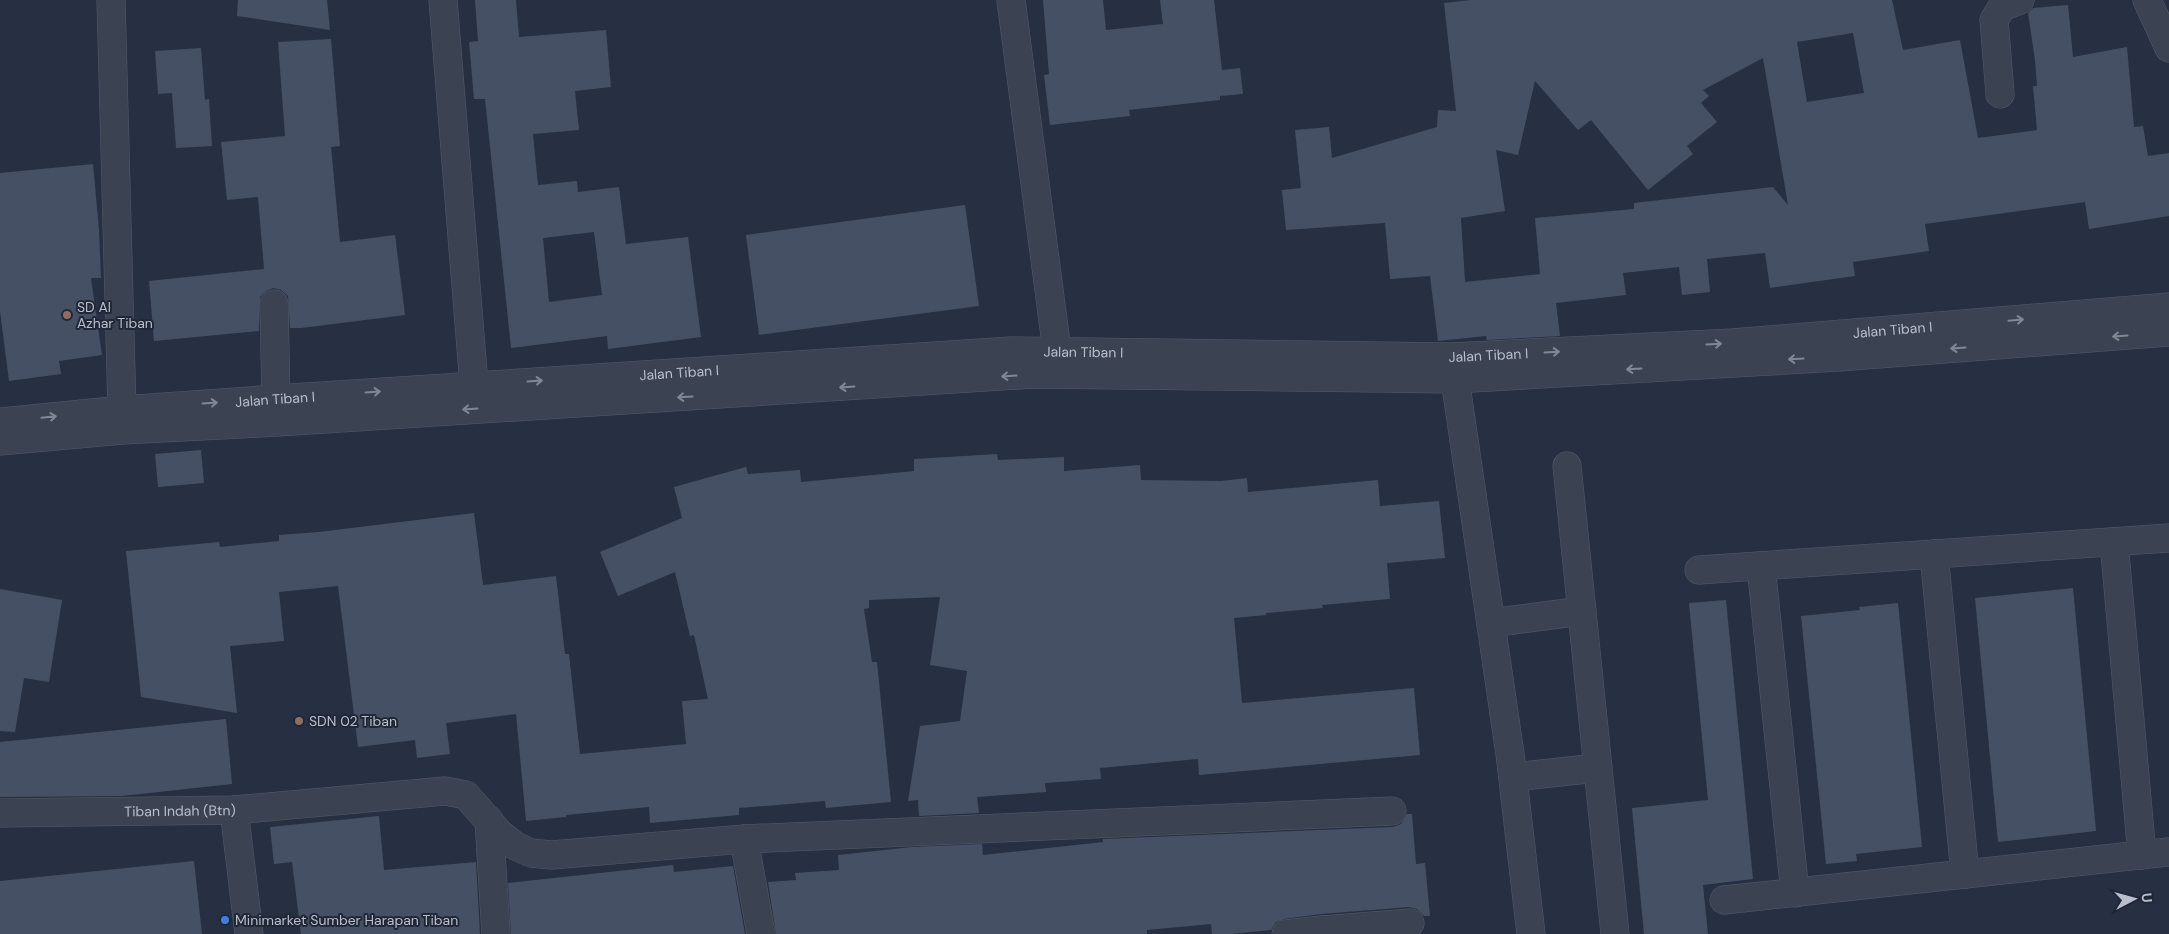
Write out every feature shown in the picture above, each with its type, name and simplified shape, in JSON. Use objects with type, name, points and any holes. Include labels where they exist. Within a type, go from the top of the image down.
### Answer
[{"type":"street","points":[[111,0],[122,410]]},
{"type":"street","points":[[443,0],[474,385]]},
{"type":"street","points":[[1011,0],[1057,351]]},
{"type":"street","points":[[2000,94],[1994,20],[2002,7],[2020,0]]},
{"type":"street","points":[[2147,0],[2169,48]]},
{"type":"street","points":[[274,304],[276,399]]},
{"type":"street","name":"Jalan Tiban I","points":[[0,422],[122,410],[474,385],[1011,351],[1451,357],[1732,343],[2169,307]]},
{"type":"street","name":"Jalan Tiban I","points":[[0,441],[124,430],[1034,374],[1455,379],[1839,357],[2169,332]]},
{"type":"street","points":[[1455,379],[1513,778],[1531,934]]},
{"type":"street","points":[[1567,466],[1615,934]]},
{"type":"street","points":[[1699,570],[2169,538]]},
{"type":"street","points":[[2114,542],[2142,855]]},
{"type":"street","points":[[1934,554],[1965,874]]},
{"type":"street","points":[[1762,566],[1795,893]]},
{"type":"street","points":[[1491,623],[1582,611]]},
{"type":"street","points":[[1513,778],[1598,768]]},
{"type":"street","points":[[234,810],[445,791],[466,795],[500,834],[514,845],[531,853],[551,854],[744,839],[1392,811]]},
{"type":"street","name":"Tiban Indah (Btn)","points":[[0,813],[234,810],[249,934]]},
{"type":"street","points":[[489,820],[496,934]]},
{"type":"street","points":[[744,839],[760,934]]},
{"type":"street","points":[[1724,900],[2169,852]]},
{"type":"street","points":[[1286,934],[1410,923]]},
{"type":"building","points":[[238,0],[327,0],[330,30],[237,16]]},
{"type":"building","points":[[475,0],[516,0],[519,37],[606,30],[611,87],[575,91],[579,130],[533,134],[538,185],[577,181],[578,192],[619,187],[626,244],[688,237],[701,337],[608,349],[607,336],[511,348],[485,99],[474,99],[469,42],[478,41]],"holes":[[[594,232],[602,295],[549,302],[543,238]]]},
{"type":"building","points":[[1043,0],[1103,0],[1106,30],[1163,24],[1160,0],[1214,0],[1222,70],[1240,68],[1243,94],[1220,96],[1220,100],[1129,110],[1130,116],[1050,125],[1044,75],[1049,74]]},
{"type":"building","points":[[1471,0],[1892,0],[1903,50],[1960,40],[1978,138],[2037,130],[2033,86],[2037,86],[2035,60],[2028,13],[2033,8],[2068,5],[2073,57],[2127,47],[2134,127],[2143,126],[2148,156],[2169,153],[2169,216],[2089,229],[2085,202],[1925,224],[1929,251],[1853,262],[1855,276],[1770,288],[1765,253],[1707,259],[1710,292],[1682,295],[1679,267],[1623,273],[1626,295],[1556,303],[1560,336],[1487,340],[1486,336],[1438,341],[1430,276],[1390,279],[1385,223],[1286,230],[1282,190],[1301,188],[1295,130],[1329,127],[1332,158],[1437,127],[1438,110],[1456,111],[1444,3]],"holes":[[[1853,33],[1864,93],[1807,102],[1797,42]],[[1763,58],[1788,205],[1773,187],[1634,203],[1634,209],[1535,218],[1540,274],[1465,282],[1461,218],[1505,211],[1496,150],[1518,155],[1535,81],[1578,130],[1591,120],[1648,190],[1693,154],[1687,146],[1717,122],[1701,103],[1709,96],[1703,90]]]},
{"type":"building","points":[[331,39],[340,146],[331,147],[340,242],[395,235],[405,315],[290,328],[288,296],[281,290],[273,288],[266,291],[260,297],[259,331],[154,341],[149,281],[264,269],[258,197],[227,200],[221,142],[285,136],[278,42]]},
{"type":"building","points":[[201,48],[205,100],[209,99],[212,146],[176,148],[172,93],[158,94],[155,51]]},
{"type":"building","points":[[93,164],[101,278],[91,278],[102,355],[59,361],[61,374],[9,381],[0,311],[0,173]]},
{"type":"building","points":[[965,205],[979,306],[759,335],[746,235]]},
{"type":"building","points":[[201,450],[204,483],[158,487],[155,454]]},
{"type":"building","points":[[997,454],[998,460],[1064,457],[1064,471],[1140,465],[1141,480],[1221,481],[1247,478],[1248,492],[1378,480],[1380,506],[1439,501],[1445,558],[1387,563],[1390,599],[1322,605],[1323,608],[1234,618],[1242,703],[1414,688],[1420,755],[1199,775],[1198,759],[1100,768],[1101,779],[1045,783],[1046,792],[977,797],[979,813],[919,816],[918,800],[908,801],[920,726],[960,721],[967,671],[930,665],[940,597],[869,600],[869,608],[864,609],[872,662],[877,662],[891,802],[826,808],[825,801],[739,808],[739,815],[650,823],[649,807],[526,821],[516,714],[446,723],[450,754],[417,758],[415,740],[358,747],[338,586],[279,592],[284,641],[230,646],[237,713],[141,697],[126,551],[219,542],[220,547],[279,541],[279,535],[319,532],[474,513],[483,585],[556,576],[565,654],[569,654],[580,754],[686,744],[682,701],[708,699],[694,635],[690,636],[675,572],[618,596],[600,552],[682,518],[674,487],[746,467],[748,474],[800,470],[801,482],[914,471],[914,459]]},
{"type":"building","points":[[2073,588],[2096,831],[1998,842],[1975,598]]},
{"type":"building","points":[[0,589],[62,600],[49,682],[24,678],[15,732],[0,731]]},
{"type":"building","points":[[1726,600],[1753,879],[1703,885],[1708,934],[1644,934],[1632,808],[1708,800],[1689,603]]},
{"type":"building","points":[[1898,603],[1922,847],[1856,854],[1857,861],[1826,864],[1801,616],[1860,610],[1859,607]]},
{"type":"building","points":[[226,719],[232,784],[122,796],[0,797],[0,742]]},
{"type":"building","points":[[1407,814],[1412,814],[1416,864],[1425,863],[1430,916],[1424,916],[1417,909],[1409,907],[1321,914],[1284,919],[1276,922],[1271,930],[1231,934],[1212,934],[1211,924],[1147,930],[1147,934],[776,934],[768,882],[796,880],[795,873],[839,870],[838,855],[912,847],[982,844],[983,855],[1103,842],[1103,839],[1393,827],[1401,824]]},
{"type":"building","points":[[379,816],[384,870],[476,862],[480,934],[301,934],[292,862],[274,864],[270,827]]},
{"type":"building","points":[[194,861],[202,934],[0,934],[0,881]]},
{"type":"building","points":[[673,865],[674,872],[733,866],[745,934],[511,934],[508,883]]},
{"type":"place","name":"SD Al Azhar Tiban","points":[[67,315]]},
{"type":"place","name":"SDN 02 Tiban","points":[[299,721]]},
{"type":"place","name":"Minimarket Sumber Harapan Tiban","points":[[225,920]]}]
